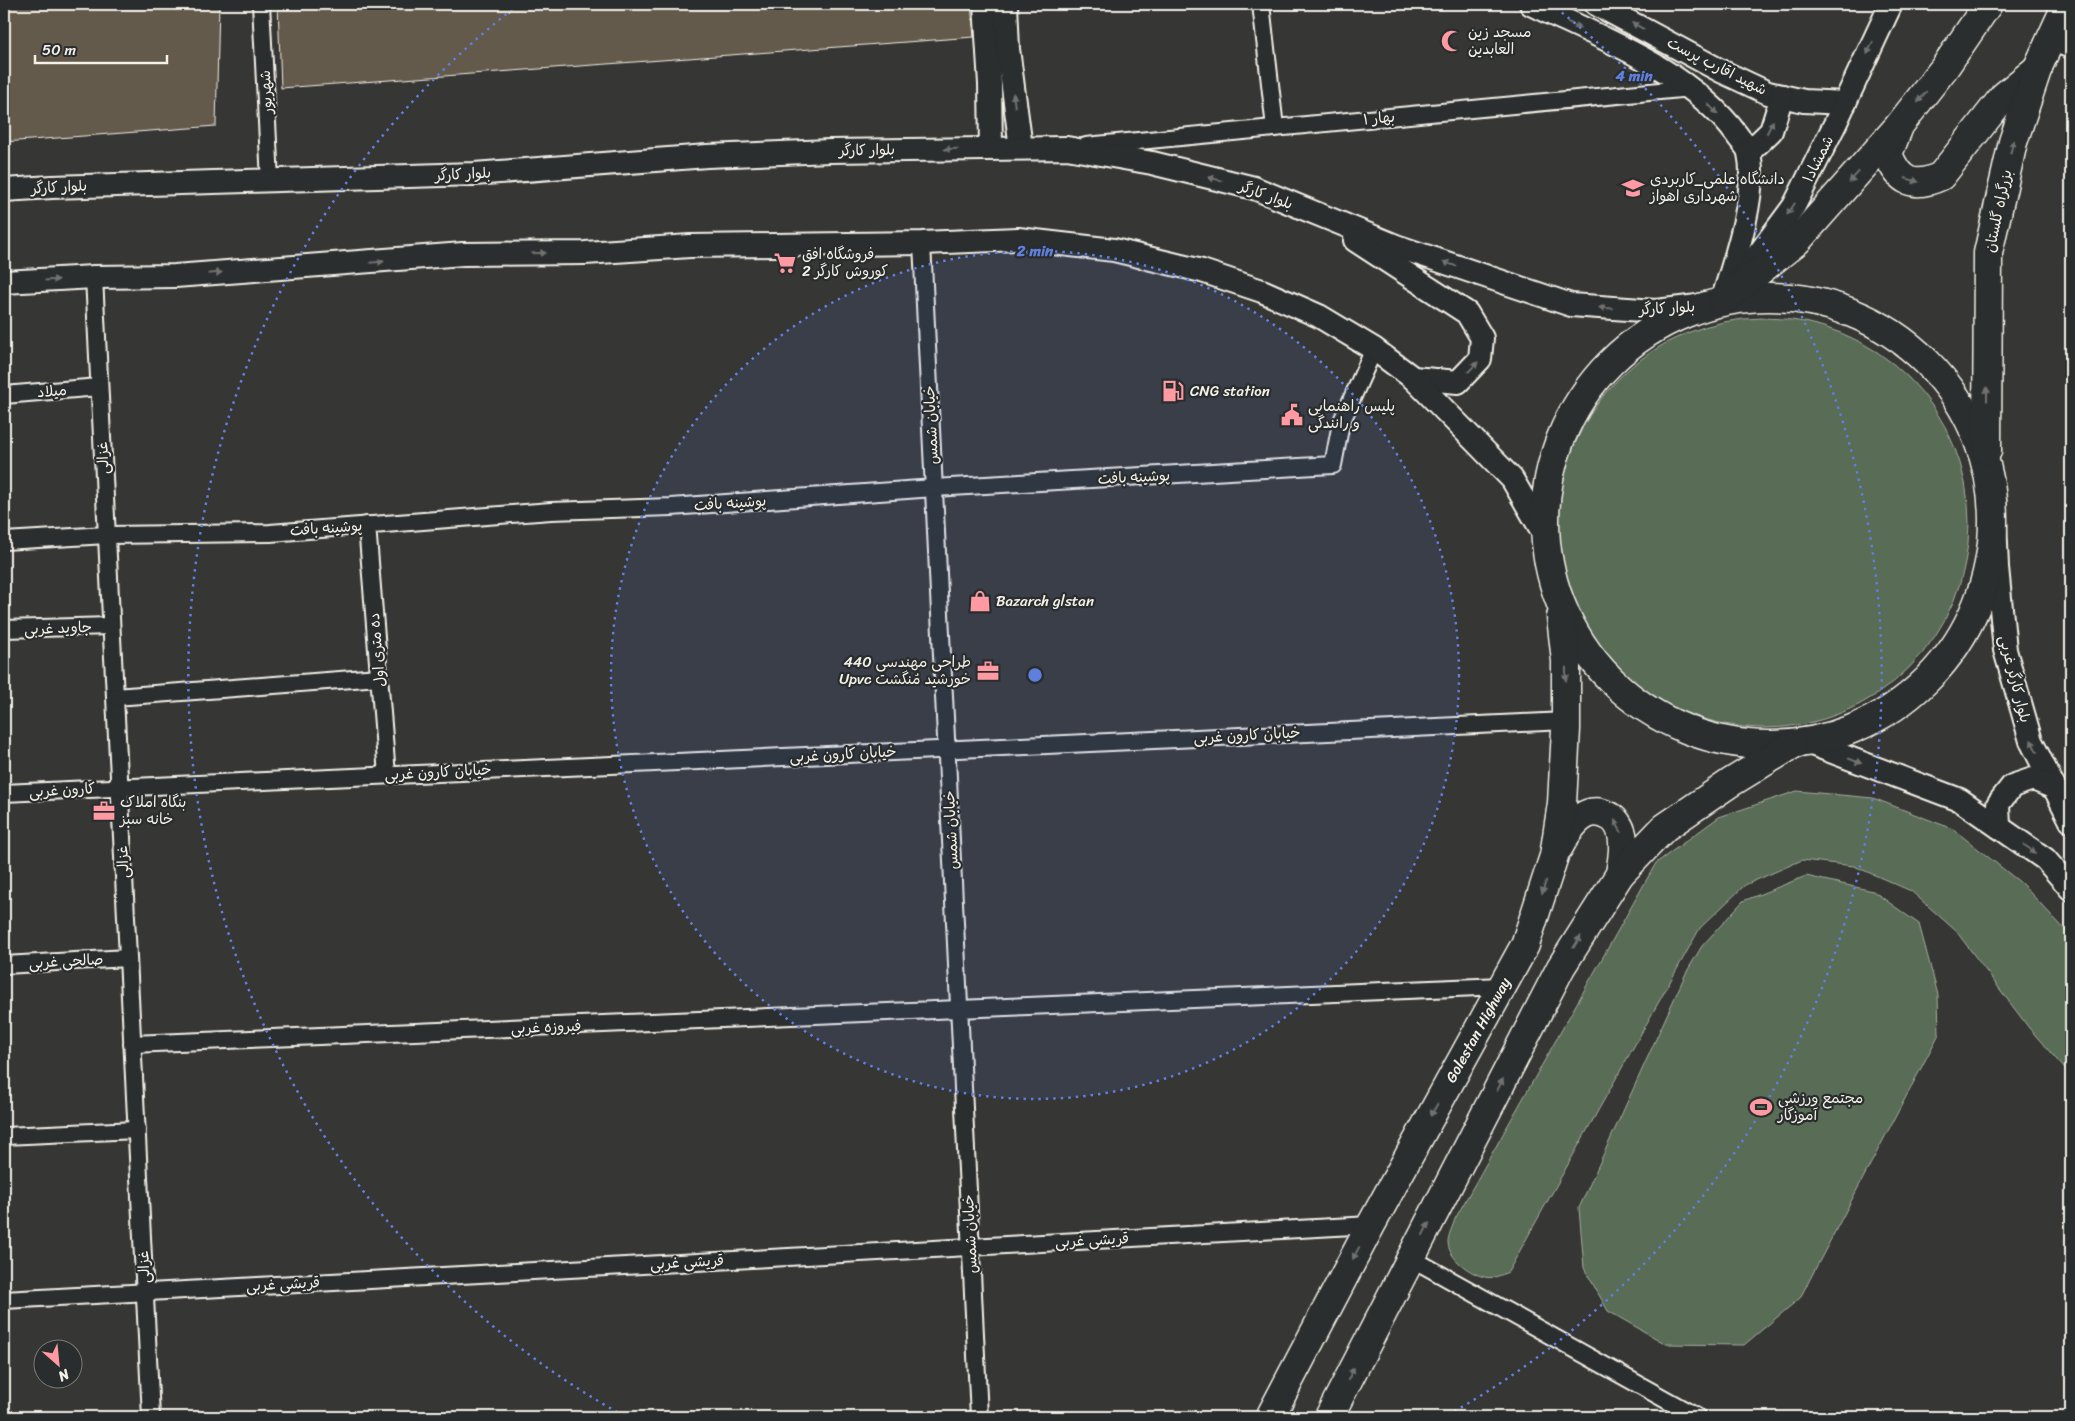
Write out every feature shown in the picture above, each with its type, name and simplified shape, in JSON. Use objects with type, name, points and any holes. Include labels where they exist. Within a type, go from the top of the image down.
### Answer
[{"type":"highway","points":[[1801,744],[1720,742],[1653,715],[1598,669],[1560,608],[1544,534],[1549,474],[1570,417],[1604,368],[1651,330],[1714,303],[1797,241],[1898,127],[1945,67],[1988,4]]},
{"type":"highway","name":"بزرگراه گلستان","points":[[1987,460],[1988,253],[2013,142],[2038,67],[2061,43],[2068,10]]},
{"type":"highway","points":[[1898,127],[1888,154],[1894,169],[1904,178],[1916,183],[1928,182],[1942,176],[2004,96],[2038,67]]},
{"type":"highway","points":[[1329,1417],[1561,967],[1620,874],[1664,828],[1730,783],[1801,744],[1873,721],[1928,681],[1968,628],[1991,564],[1994,497],[1987,460],[1959,398],[1914,348],[1856,313],[1790,297],[1714,303]]},
{"type":"highway","name":"Golestan Highway","points":[[1270,1417],[1371,1225],[1525,945],[1554,856],[1562,803],[1566,721],[1566,661],[1560,608]]},
{"type":"highway","points":[[1554,856],[1568,830],[1578,819],[1590,813],[1603,813],[1615,819],[1622,834],[1623,851],[1620,874]]},
{"type":"main road","points":[[985,4],[990,84],[991,148]]},
{"type":"main road","points":[[1006,4],[1008,49],[1021,148]]},
{"type":"main road","name":"شهید اقارب پرست","points":[[1531,4],[1640,58],[1691,88],[1729,124],[1749,152]]},
{"type":"main road","name":"شهید اقارب پرست","points":[[1596,4],[1721,71],[1768,93],[1804,101],[1845,103]]},
{"type":"main road","name":"شمشاد۱","points":[[1714,303],[1794,206],[1891,4]]},
{"type":"main road","points":[[1945,67],[1976,4]]},
{"type":"main road","points":[[1714,303],[1737,254],[1751,186],[1749,152],[1771,131],[1782,96]]},
{"type":"main road","name":"بلوار کارگر","points":[[4,190],[52,186],[474,174],[716,156],[830,151],[1067,148],[1152,164],[1254,188],[1396,246],[1571,305],[1656,312],[1714,303]]},
{"type":"main road","points":[[1315,214],[1467,313],[1482,338],[1480,359],[1458,382],[1413,378]]},
{"type":"main road","points":[[4,282],[94,277],[176,276],[463,254],[585,252],[690,246],[922,243],[1018,239],[1114,250],[1202,272],[1262,291],[1319,316],[1374,349],[1413,378],[1512,479],[1544,534]]},
{"type":"main road","name":"بلوار کارگر غربی","points":[[1994,497],[1997,567],[2005,650],[2031,741],[2071,821]]},
{"type":"main road","points":[[1801,744],[1960,800],[2045,859],[2071,888]]},
{"type":"main road","points":[[1999,827],[1998,804],[2012,786],[2033,779],[2054,788]]},
{"type":"street","name":"شهریور","points":[[261,4],[270,181]]},
{"type":"street","points":[[1261,4],[1275,128]]},
{"type":"street","name":"بهار ۱","points":[[1067,148],[1691,88]]},
{"type":"street","name":"خیابان شمس","points":[[922,243],[979,1417]]},
{"type":"street","name":"غزالی","points":[[94,277],[151,1417]]},
{"type":"street","name":"پوشینه بافت","points":[[4,541],[107,535],[270,533],[551,511],[671,507],[934,488],[1333,465],[1341,423],[1374,349]]},
{"type":"street","name":"میلاد","points":[[4,395],[100,387]]},
{"type":"street","name":"ده متری اول","points":[[367,525],[387,775]]},
{"type":"street","name":"جاوید غربی","points":[[4,630],[112,626]]},
{"type":"street","points":[[115,698],[379,677]]},
{"type":"street","name":"خیابان کارون غربی","points":[[120,787],[1566,721]]},
{"type":"street","name":"کارون غربی","points":[[4,793],[120,787]]},
{"type":"street","name":"صالحی غربی","points":[[4,964],[128,958]]},
{"type":"street","name":"فیروزه غربی","points":[[132,1044],[1502,986]]},
{"type":"street","points":[[4,1136],[137,1130]]},
{"type":"street","name":"قریشی غربی","points":[[4,1300],[1371,1225]]},
{"type":"street","points":[[1411,1258],[1697,1417]]},
{"type":"green space","points":[[1764,318],[1804,322],[1842,334],[1878,353],[1909,378],[1934,409],[1953,445],[1965,483],[1969,523],[1965,563],[1953,601],[1934,637],[1909,668],[1878,693],[1842,712],[1804,724],[1764,728],[1724,724],[1686,712],[1650,693],[1619,668],[1594,637],[1575,601],[1563,563],[1559,523],[1563,483],[1575,445],[1594,409],[1619,378],[1650,353],[1686,334],[1724,322]]},
{"type":"green space","points":[[1797,791],[1873,798],[1953,829],[2021,883],[2071,936],[2071,1076],[2029,1028],[1956,931],[1911,891],[1854,866],[1802,860],[1745,885],[1700,928],[1508,1272],[1488,1277],[1473,1273],[1467,1269],[1456,1259],[1449,1248],[1448,1239],[1455,1219],[1656,863],[1719,817]]},
{"type":"green space","name":"مجتمع ورزشی آموزگار","points":[[1806,876],[1873,891],[1919,924],[1938,995],[1939,1034],[1800,1298],[1744,1345],[1666,1344],[1608,1311],[1584,1268],[1579,1208],[1686,973],[1702,946],[1743,901]]},
{"type":"building","points":[[4,4],[219,4],[216,126],[4,142]]},
{"type":"building","points":[[278,4],[971,4],[974,37],[281,88]]},
{"type":"place","name":"مسجد زین العابدین","points":[[1452,41]]},
{"type":"place","name":"دانشگاه علمی_کاربردی شهرداری اهواز","points":[[1633,188]]},
{"type":"place","name":"فروشگاه افق کوروش کارگر 2","points":[[785,263]]},
{"type":"place","name":"CNG station","points":[[1173,391]]},
{"type":"place","name":"پلیس راهنمایی و رانندگی","points":[[1292,415]]},
{"type":"place","name":"Bazarch glstan","points":[[980,601]]},
{"type":"place","name":"طراحی مهندسی 440 Upvc خورشید مُنگشت","points":[[988,671]]},
{"type":"place","name":"بنگاه املاک خانه سبز","points":[[104,811]]},
{"type":"place","name":"مجتمع ورزشی آموزگار","points":[[1761,1107]]}]
